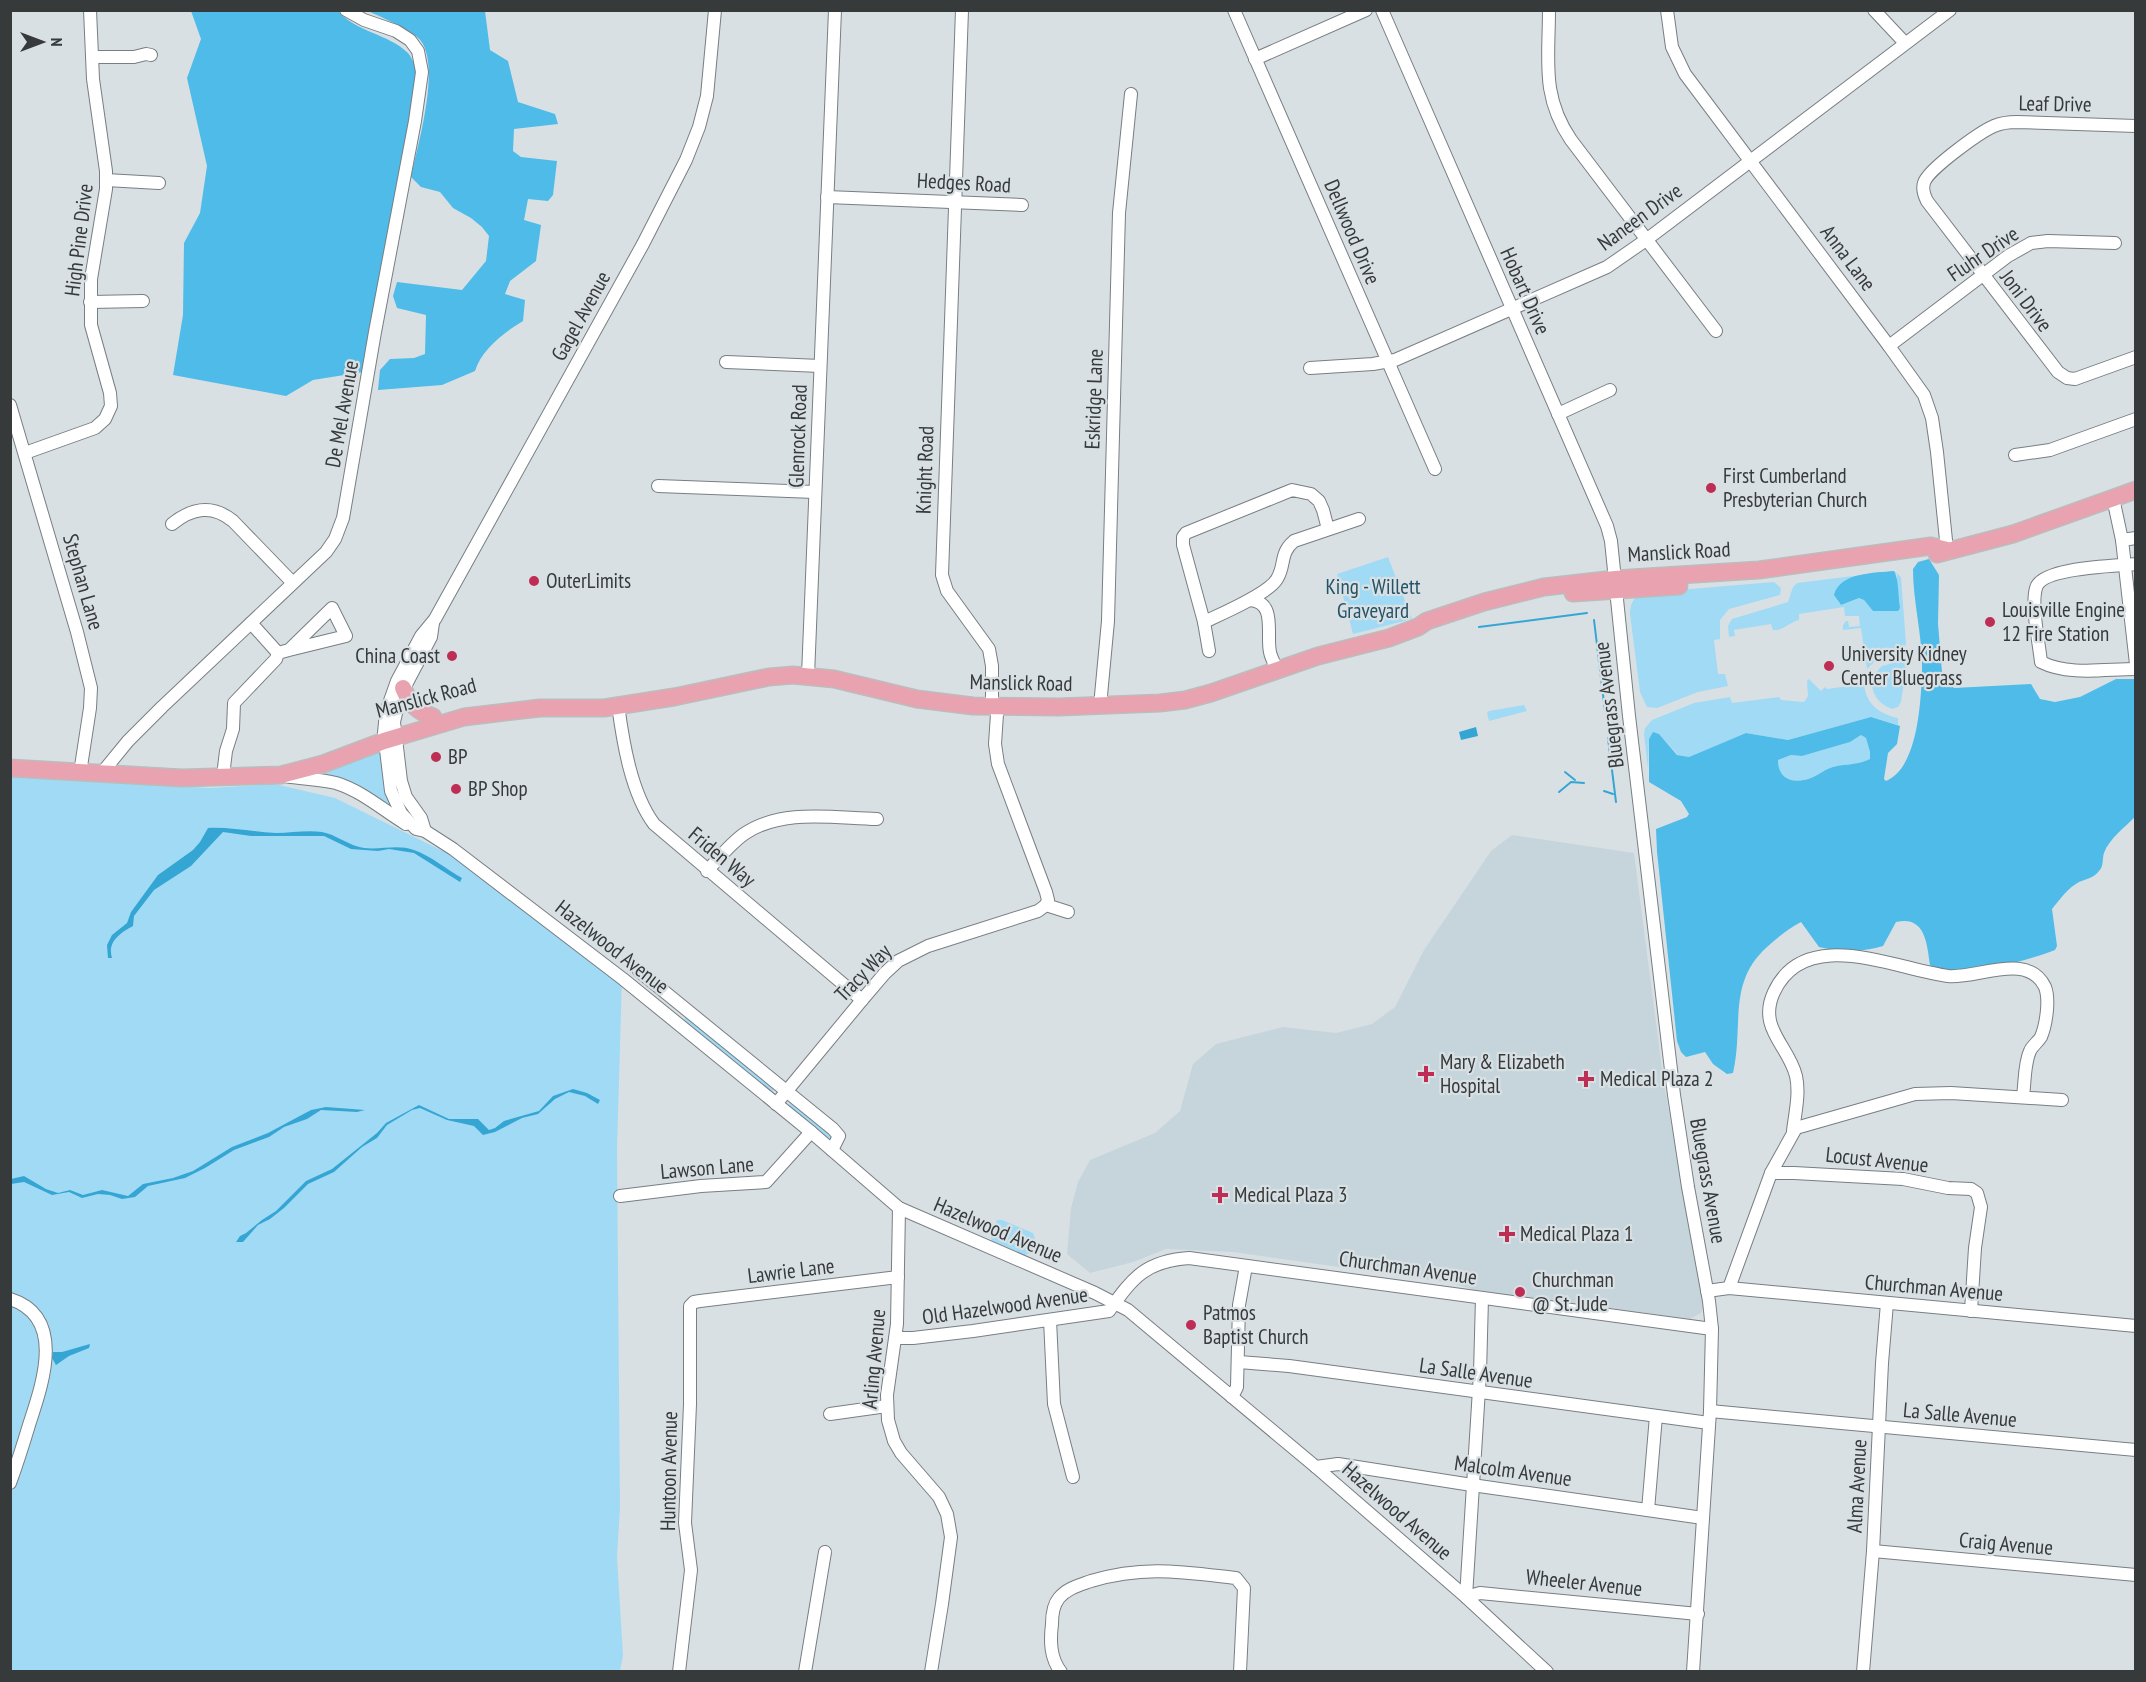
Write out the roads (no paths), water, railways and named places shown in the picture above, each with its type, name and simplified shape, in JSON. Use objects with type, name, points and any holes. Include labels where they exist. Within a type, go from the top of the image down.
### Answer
[{"type":"main road","name":"Manslick Road","points":[[10,768],[182,778],[252,774],[281,775],[323,764],[433,717],[540,708],[604,708],[674,697],[769,677],[808,676],[834,679],[917,699],[994,707],[1100,706],[1185,700],[1277,670],[1389,638],[1418,627],[1429,627],[1545,597],[1615,585],[1777,576],[1931,556],[2013,534],[2136,490]]},
{"type":"main road","points":[[403,688],[411,704],[422,713],[433,717]]},
{"type":"main road","name":"Manslick Road","points":[[252,774],[262,768],[308,758],[464,713]]},
{"type":"street","name":"High Pine Drive","points":[[25,453],[95,428],[109,413],[110,393],[91,325],[91,279],[106,180],[97,118],[90,10]]},
{"type":"street","name":"De Mel Avenue","points":[[101,774],[128,741],[330,547],[339,533],[422,72],[418,51],[410,39],[346,10]]},
{"type":"street","name":"Gagel Avenue","points":[[390,735],[386,712],[397,681],[421,636],[433,623],[643,244],[686,160],[699,127],[706,96],[715,10]]},
{"type":"street","name":"Glenrock Road","points":[[808,676],[835,10]]},
{"type":"street","name":"Knight Road","points":[[963,10],[942,575],[947,591],[989,649],[992,666],[991,698],[997,714],[995,744],[998,764],[1046,892],[1048,900],[1046,905]]},
{"type":"street","name":"Dellwood Drive","points":[[1234,10],[1435,469]]},
{"type":"street","points":[[1255,59],[1366,10]]},
{"type":"street","name":"Hobart Drive","points":[[1383,10],[1607,526],[1611,541],[1615,585]]},
{"type":"street","points":[[1550,10],[1548,80],[1555,113],[1571,140],[1716,331]]},
{"type":"street","name":"Anna Lane","points":[[1667,10],[1669,38],[1675,57],[1697,92],[1924,395],[1932,418],[1947,550]]},
{"type":"street","points":[[1874,10],[1905,43]]},
{"type":"street","name":"Naneen Drive","points":[[1310,368],[1387,362],[1607,267],[1950,10]]},
{"type":"street","points":[[92,57],[135,57],[146,54],[151,56]]},
{"type":"street","name":"Eskridge Lane","points":[[1100,706],[1108,621],[1119,213],[1131,94]]},
{"type":"street","name":"Leaf Drive","points":[[1924,183],[1933,170],[1970,141],[2003,123],[2136,126]]},
{"type":"street","points":[[106,180],[159,183]]},
{"type":"street","name":"Joni Drive","points":[[1924,183],[1924,194],[1927,201],[2052,367],[2067,378],[2083,377],[2136,357]]},
{"type":"street","name":"Hedges Road","points":[[827,197],[1022,205]]},
{"type":"street","name":"Fluhr Drive","points":[[1889,346],[2008,256],[2031,243],[2048,241],[2115,243]]},
{"type":"street","points":[[90,302],[143,301]]},
{"type":"street","points":[[726,362],[820,366]]},
{"type":"street","points":[[1558,414],[1610,390]]},
{"type":"street","name":"Stephan Lane","points":[[10,405],[91,688],[80,773]]},
{"type":"street","points":[[2015,455],[2050,450],[2136,418]]},
{"type":"street","points":[[658,486],[815,492]]},
{"type":"street","points":[[1209,651],[1204,622],[1183,545],[1186,532],[1292,490],[1311,494],[1318,501],[1328,529]]},
{"type":"street","points":[[2113,498],[2130,564],[2136,667],[2071,670],[2048,666],[2041,662],[2035,603],[2036,587],[2042,579],[2082,568],[2130,564]]},
{"type":"street","points":[[172,524],[191,512],[203,509],[222,513],[233,521],[292,582]]},
{"type":"street","points":[[1204,622],[1250,600],[1276,581],[1281,570],[1282,557],[1287,547],[1294,541],[1359,519]]},
{"type":"street","points":[[2122,540],[2136,538]]},
{"type":"street","name":"Bluegrass Avenue","points":[[1615,585],[1674,1095],[1712,1329],[1713,1349],[1693,1671]]},
{"type":"street","points":[[1250,600],[1260,603],[1266,609],[1270,621],[1270,651],[1277,670]]},
{"type":"street","points":[[224,776],[226,751],[233,729],[234,703],[284,652],[251,623]]},
{"type":"street","name":"Gagel Avenue","points":[[390,735],[403,688],[431,637],[433,623]]},
{"type":"street","name":"Friden Way","points":[[618,705],[622,732],[643,808],[662,832],[862,1000]]},
{"type":"street","name":"Hazelwood Avenue","points":[[390,735],[388,777],[393,798],[400,813],[421,830],[453,849],[594,955],[811,1132],[899,1208],[1128,1310],[1467,1597],[1547,1671]]},
{"type":"street","points":[[281,775],[320,779],[339,784],[421,830]]},
{"type":"street","points":[[707,871],[738,839],[768,821],[796,817],[877,819]]},
{"type":"street","points":[[1046,905],[1068,912]]},
{"type":"street","name":"Tracy Way","points":[[776,1104],[885,973],[908,954],[1038,911],[1046,905]]},
{"type":"street","points":[[1729,1288],[1771,1173],[1793,1131],[1797,1080],[1792,1064],[1771,1027],[1770,1002],[1784,977],[1802,961],[1836,955],[1876,960],[1958,976],[2009,968],[2020,968],[2029,972],[2044,987],[2047,999],[2040,1038],[2030,1051],[2028,1059],[2023,1096]]},
{"type":"street","points":[[639,971],[835,1131],[839,1136],[832,1150]]},
{"type":"street","points":[[676,1022],[685,1008]]},
{"type":"street","points":[[1793,1131],[1802,1125],[1915,1094],[1951,1093],[2062,1100]]},
{"type":"street","name":"Lawson Lane","points":[[620,1196],[701,1186],[766,1182],[811,1132]]},
{"type":"street","name":"Locust Avenue","points":[[1771,1173],[1903,1179],[1948,1188],[1971,1189],[1977,1193],[1981,1207],[1975,1248],[1971,1311]]},
{"type":"street","name":"Arling Avenue","points":[[899,1208],[896,1338],[887,1395],[890,1432],[897,1447],[939,1497],[950,1524],[951,1547],[931,1671]]},
{"type":"street","name":"Churchman Avenue","points":[[1114,1303],[1134,1279],[1150,1267],[1162,1261],[1189,1258],[1712,1329]]},
{"type":"street","points":[[1232,1397],[1237,1387],[1239,1305],[1246,1266]]},
{"type":"street","name":"Lawrie Lane","points":[[690,1306],[700,1301],[898,1277]]},
{"type":"street","name":"Churchman Avenue","points":[[1707,1291],[1729,1288],[2136,1326]]},
{"type":"street","points":[[1467,1597],[1482,1298]]},
{"type":"street","points":[[10,1299],[27,1306],[37,1317],[44,1335],[46,1355],[39,1396],[10,1483]]},
{"type":"street","name":"Old Hazelwood Avenue","points":[[896,1338],[973,1331],[1109,1311],[1114,1303]]},
{"type":"street","name":"Alma Avenue","points":[[1863,1671],[1873,1551],[1887,1303]]},
{"type":"street","name":"Huntoon Avenue","points":[[679,1671],[691,1570],[685,1522],[690,1404],[690,1306]]},
{"type":"street","points":[[1050,1320],[1054,1404],[1073,1477]]},
{"type":"street","name":"La Salle Avenue","points":[[1239,1362],[1289,1366],[1656,1416],[1879,1427],[2136,1450]]},
{"type":"street","points":[[830,1414],[887,1406]]},
{"type":"street","points":[[1648,1510],[1656,1416]]},
{"type":"street","name":"Malcolm Avenue","points":[[1316,1467],[1338,1464],[1703,1518]]},
{"type":"street","name":"Craig Avenue","points":[[1873,1551],[2136,1575]]},
{"type":"street","points":[[805,1671],[825,1552]]},
{"type":"street","points":[[1062,1671],[1053,1657],[1050,1635],[1054,1606],[1060,1597],[1071,1588],[1110,1576],[1146,1570],[1198,1572],[1236,1578],[1244,1588],[1240,1671]]},
{"type":"street","name":"Wheeler Avenue","points":[[1467,1597],[1479,1593],[1698,1614]]},
{"type":"waterway","points":[[1479,627],[1587,613]]},
{"type":"waterway","points":[[1594,620],[1605,711]]},
{"type":"waterway","points":[[1608,738],[1616,802]]},
{"type":"waterway","points":[[1565,772],[1575,780]]},
{"type":"waterway","points":[[1559,792],[1571,782],[1584,783]]},
{"type":"waterway","points":[[1604,791],[1613,794]]},
{"type":"place","name":"First Cumberland Presbyterian Church","points":[[1711,488]]},
{"type":"place","name":"OuterLimits","points":[[534,581]]},
{"type":"place","name":"Louisville Engine 12 Fire Station","points":[[1990,622]]},
{"type":"place","name":"China Coast","points":[[452,656]]},
{"type":"place","name":"University Kidney Center Bluegrass","points":[[1829,666]]},
{"type":"place","name":"BP","points":[[436,757]]},
{"type":"place","name":"BP Shop","points":[[456,789]]},
{"type":"place","name":"Mary & Elizabeth Hospital","points":[[1426,1074]]},
{"type":"place","name":"Medical Plaza 2","points":[[1586,1079]]},
{"type":"place","name":"Medical Plaza 3","points":[[1220,1195]]},
{"type":"place","name":"Medical Plaza 1","points":[[1507,1234]]},
{"type":"place","name":"Churchman @ St. Jude","points":[[1520,1292]]},
{"type":"place","name":"Patmos Baptist Church","points":[[1191,1325]]},
{"type":"park label","name":"King - Willett Graveyard","points":[[1373,599]]}]
